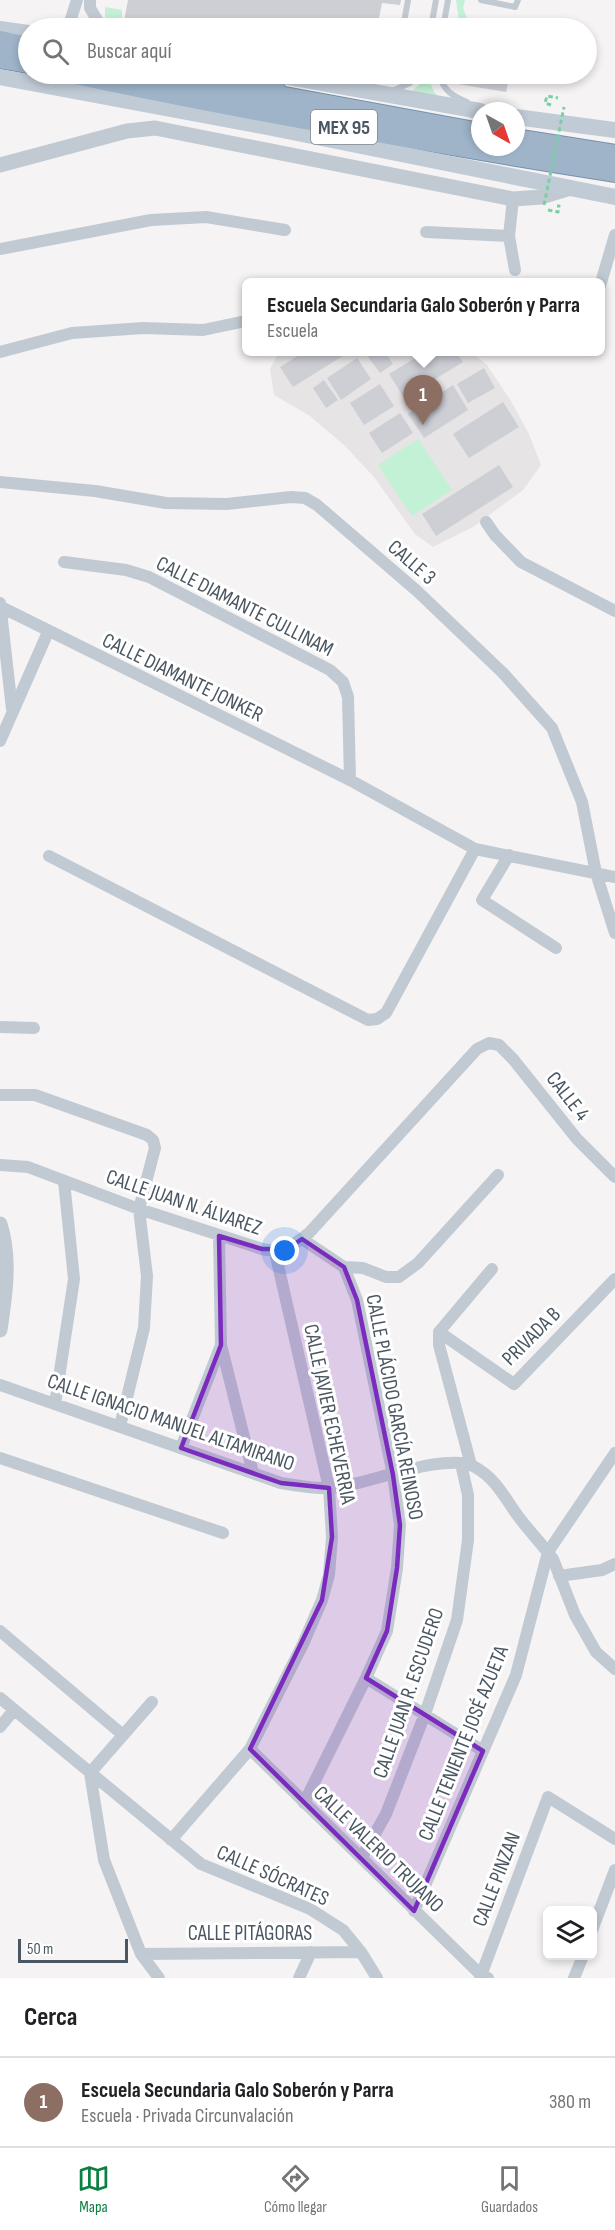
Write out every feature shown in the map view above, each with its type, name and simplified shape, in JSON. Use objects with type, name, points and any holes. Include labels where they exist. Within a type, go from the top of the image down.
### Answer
[{"type":"highway","points":[[0,41],[18,45]]},
{"type":"highway","points":[[0,58],[18,61]]},
{"type":"highway","name":"MEX 95","points":[[123,84],[429,142],[615,172]]},
{"type":"highway","name":"MEX 95","points":[[218,84],[471,131]]},
{"type":"highway","points":[[265,84],[288,96]]},
{"type":"highway","points":[[525,140],[615,155]]},
{"type":"main road","points":[[0,29],[18,32]]},
{"type":"main road","points":[[0,77],[18,80]]},
{"type":"main road","points":[[37,84],[262,126],[615,197]]},
{"type":"main road","points":[[325,84],[471,110]]},
{"type":"main road","points":[[525,118],[615,130]]},
{"type":"street","points":[[71,18],[77,0]]},
{"type":"street","points":[[90,0],[90,8],[96,18]]},
{"type":"street","points":[[0,165],[127,131],[155,128],[513,199],[542,197],[567,189]]},
{"type":"street","points":[[513,199],[509,236],[515,270]]},
{"type":"street","points":[[0,249],[63,235],[151,220],[206,217],[285,230]]},
{"type":"street","points":[[426,232],[509,236]]},
{"type":"street","points":[[602,278],[615,235]]},
{"type":"street","points":[[0,352],[72,333],[143,328],[203,330],[242,322]]},
{"type":"street","name":"CALLE 3","points":[[0,482],[95,491],[166,503],[227,504],[291,497],[304,498],[317,505],[417,591],[502,673],[552,728],[582,802],[597,873],[615,933]]},
{"type":"street","points":[[486,522],[521,562],[615,611]]},
{"type":"street","name":"CALLE DIAMANTE CULLINAM","points":[[64,562],[126,570],[149,577],[330,670],[343,682],[348,697],[350,780]]},
{"type":"street","points":[[0,603],[13,710]]},
{"type":"street","name":"CALLE DIAMANTE JONKER","points":[[0,607],[350,780],[475,849],[615,877]]},
{"type":"street","points":[[0,741],[48,632]]},
{"type":"street","points":[[49,856],[368,1020],[377,1019],[386,1013],[475,849]]},
{"type":"street","points":[[509,855],[482,900],[556,948]]},
{"type":"street","points":[[0,1027],[34,1028]]},
{"type":"street","name":"CALLE 4","points":[[489,1042],[499,1045],[513,1059],[577,1139],[615,1178]]},
{"type":"street","name":"CALLE JUAN N. ÁLVAREZ","points":[[0,1165],[28,1167],[219,1236],[275,1252],[287,1249],[302,1239],[477,1049],[489,1042]]},
{"type":"street","points":[[0,1095],[35,1095],[153,1140],[155,1148],[139,1209],[147,1276],[144,1328],[120,1426]]},
{"type":"street","points":[[302,1239],[344,1267],[363,1268],[386,1277],[399,1277],[418,1263],[498,1175]]},
{"type":"street","points":[[55,1404],[74,1279],[64,1181]]},
{"type":"street","points":[[0,1224],[3,1233],[6,1283],[0,1330]]},
{"type":"street","points":[[219,1236],[221,1345],[253,1473]]},
{"type":"street","name":"CALLE JAVIER ECHEVERRIA","points":[[250,1749],[303,1644],[322,1600],[328,1575],[332,1537],[329,1488],[275,1252]]},
{"type":"street","name":"CALLE PLÁCIDO GARCÍA REINOSO","points":[[304,1803],[387,1631],[398,1568],[400,1525],[393,1475],[357,1300],[344,1267]]},
{"type":"street","points":[[492,1269],[439,1332],[439,1345],[466,1465],[491,1478],[548,1552],[575,1615],[596,1652],[615,1669]]},
{"type":"street","name":"PRIVADA B","points":[[439,1332],[514,1384],[615,1279]]},
{"type":"street","points":[[181,1448],[221,1345]]},
{"type":"street","name":"CALLE IGNACIO MANUEL ALTAMIRANO","points":[[0,1384],[281,1483],[306,1488],[329,1488],[439,1463],[466,1465]]},
{"type":"street","name":"CALLE TENIENTE JOSÉ AZUETA","points":[[414,1911],[516,1675],[548,1552],[615,1453]]},
{"type":"street","points":[[0,1458],[223,1533]]},
{"type":"street","name":"CALLE JUAN R. ESCUDERO","points":[[362,1857],[386,1814],[457,1620],[468,1540],[466,1465]]},
{"type":"street","points":[[559,1576],[602,1570],[615,1564]]},
{"type":"street","points":[[0,1631],[123,1735]]},
{"type":"street","points":[[366,1678],[483,1751]]},
{"type":"street","name":"CALLE SÓCRATES","points":[[0,1698],[201,1864],[310,1909],[343,1930],[361,1952],[377,1978]]},
{"type":"street","points":[[152,1702],[90,1773],[104,1860],[141,1953],[159,1978]]},
{"type":"street","points":[[0,1727],[14,1710]]},
{"type":"street","points":[[171,1840],[250,1749]]},
{"type":"street","name":"CALLE VALERIO TRUJANO","points":[[250,1749],[483,1977]]},
{"type":"street","name":"CALLE PINZAN","points":[[483,1977],[548,1797],[615,1839]]},
{"type":"street","points":[[597,1917],[615,1870]]},
{"type":"street","points":[[299,1978],[311,1952]]},
{"type":"street","name":"CALLE PITÁGORAS","points":[[141,1953],[361,1952]]},
{"type":"street","points":[[574,1978],[581,1960]]},
{"type":"lane","points":[[404,18],[408,0]]},
{"type":"lane","points":[[433,18],[436,0]]},
{"type":"lane","points":[[445,18],[448,0]]},
{"type":"lane","points":[[481,0],[515,7],[518,0]]},
{"type":"lane","points":[[384,95],[408,84]]},
{"type":"lane","points":[[442,84],[453,96],[471,103]]},
{"type":"path","points":[[544,205],[564,107],[545,103],[547,96],[558,98]]},
{"type":"highlighted area","points":[[219,1236],[262,1249],[287,1249],[302,1239],[344,1267],[357,1300],[393,1475],[400,1525],[397,1568],[387,1631],[366,1678],[483,1751],[414,1911],[250,1749],[322,1600],[332,1537],[329,1488],[281,1483],[181,1448],[221,1345]]},
{"type":"shaded area","points":[[277,356],[476,356],[487,365],[511,401],[529,434],[541,465],[523,490],[473,527],[433,547],[415,534],[374,477],[345,446],[310,416],[274,395],[270,369]]},
{"type":"green space","points":[[456,0],[465,0],[463,8],[467,18],[459,18]]},
{"type":"green space","points":[[105,7],[122,10],[122,18],[105,17]]},
{"type":"green space","points":[[420,84],[431,84],[434,92],[441,99],[411,92]]},
{"type":"green space","points":[[418,439],[452,490],[412,516],[378,465]]},
{"type":"building","points":[[128,0],[401,0],[400,5],[382,3],[379,18],[125,18]]},
{"type":"building","points":[[458,84],[508,84],[506,92]]},
{"type":"building","points":[[298,356],[343,356],[293,387],[280,367]]},
{"type":"building","points":[[367,356],[388,356],[393,364],[380,373]]},
{"type":"building","points":[[418,356],[459,356],[463,362],[404,398],[389,374]]},
{"type":"building","points":[[357,358],[371,379],[341,400],[327,378]]},
{"type":"building","points":[[484,368],[495,388],[468,403],[457,384]]},
{"type":"building","points":[[324,380],[338,400],[326,408],[313,388]]},
{"type":"building","points":[[380,384],[394,406],[364,425],[350,403]]},
{"type":"building","points":[[453,385],[468,410],[424,438],[408,414]]},
{"type":"building","points":[[503,402],[519,427],[469,458],[453,434]]},
{"type":"building","points":[[400,413],[413,433],[382,453],[369,433]]},
{"type":"building","points":[[499,465],[513,487],[436,536],[422,514]]},
{"type":"place","name":"Escuela Secundaria Galo Soberón y Parra","points":[[423,425]]}]
